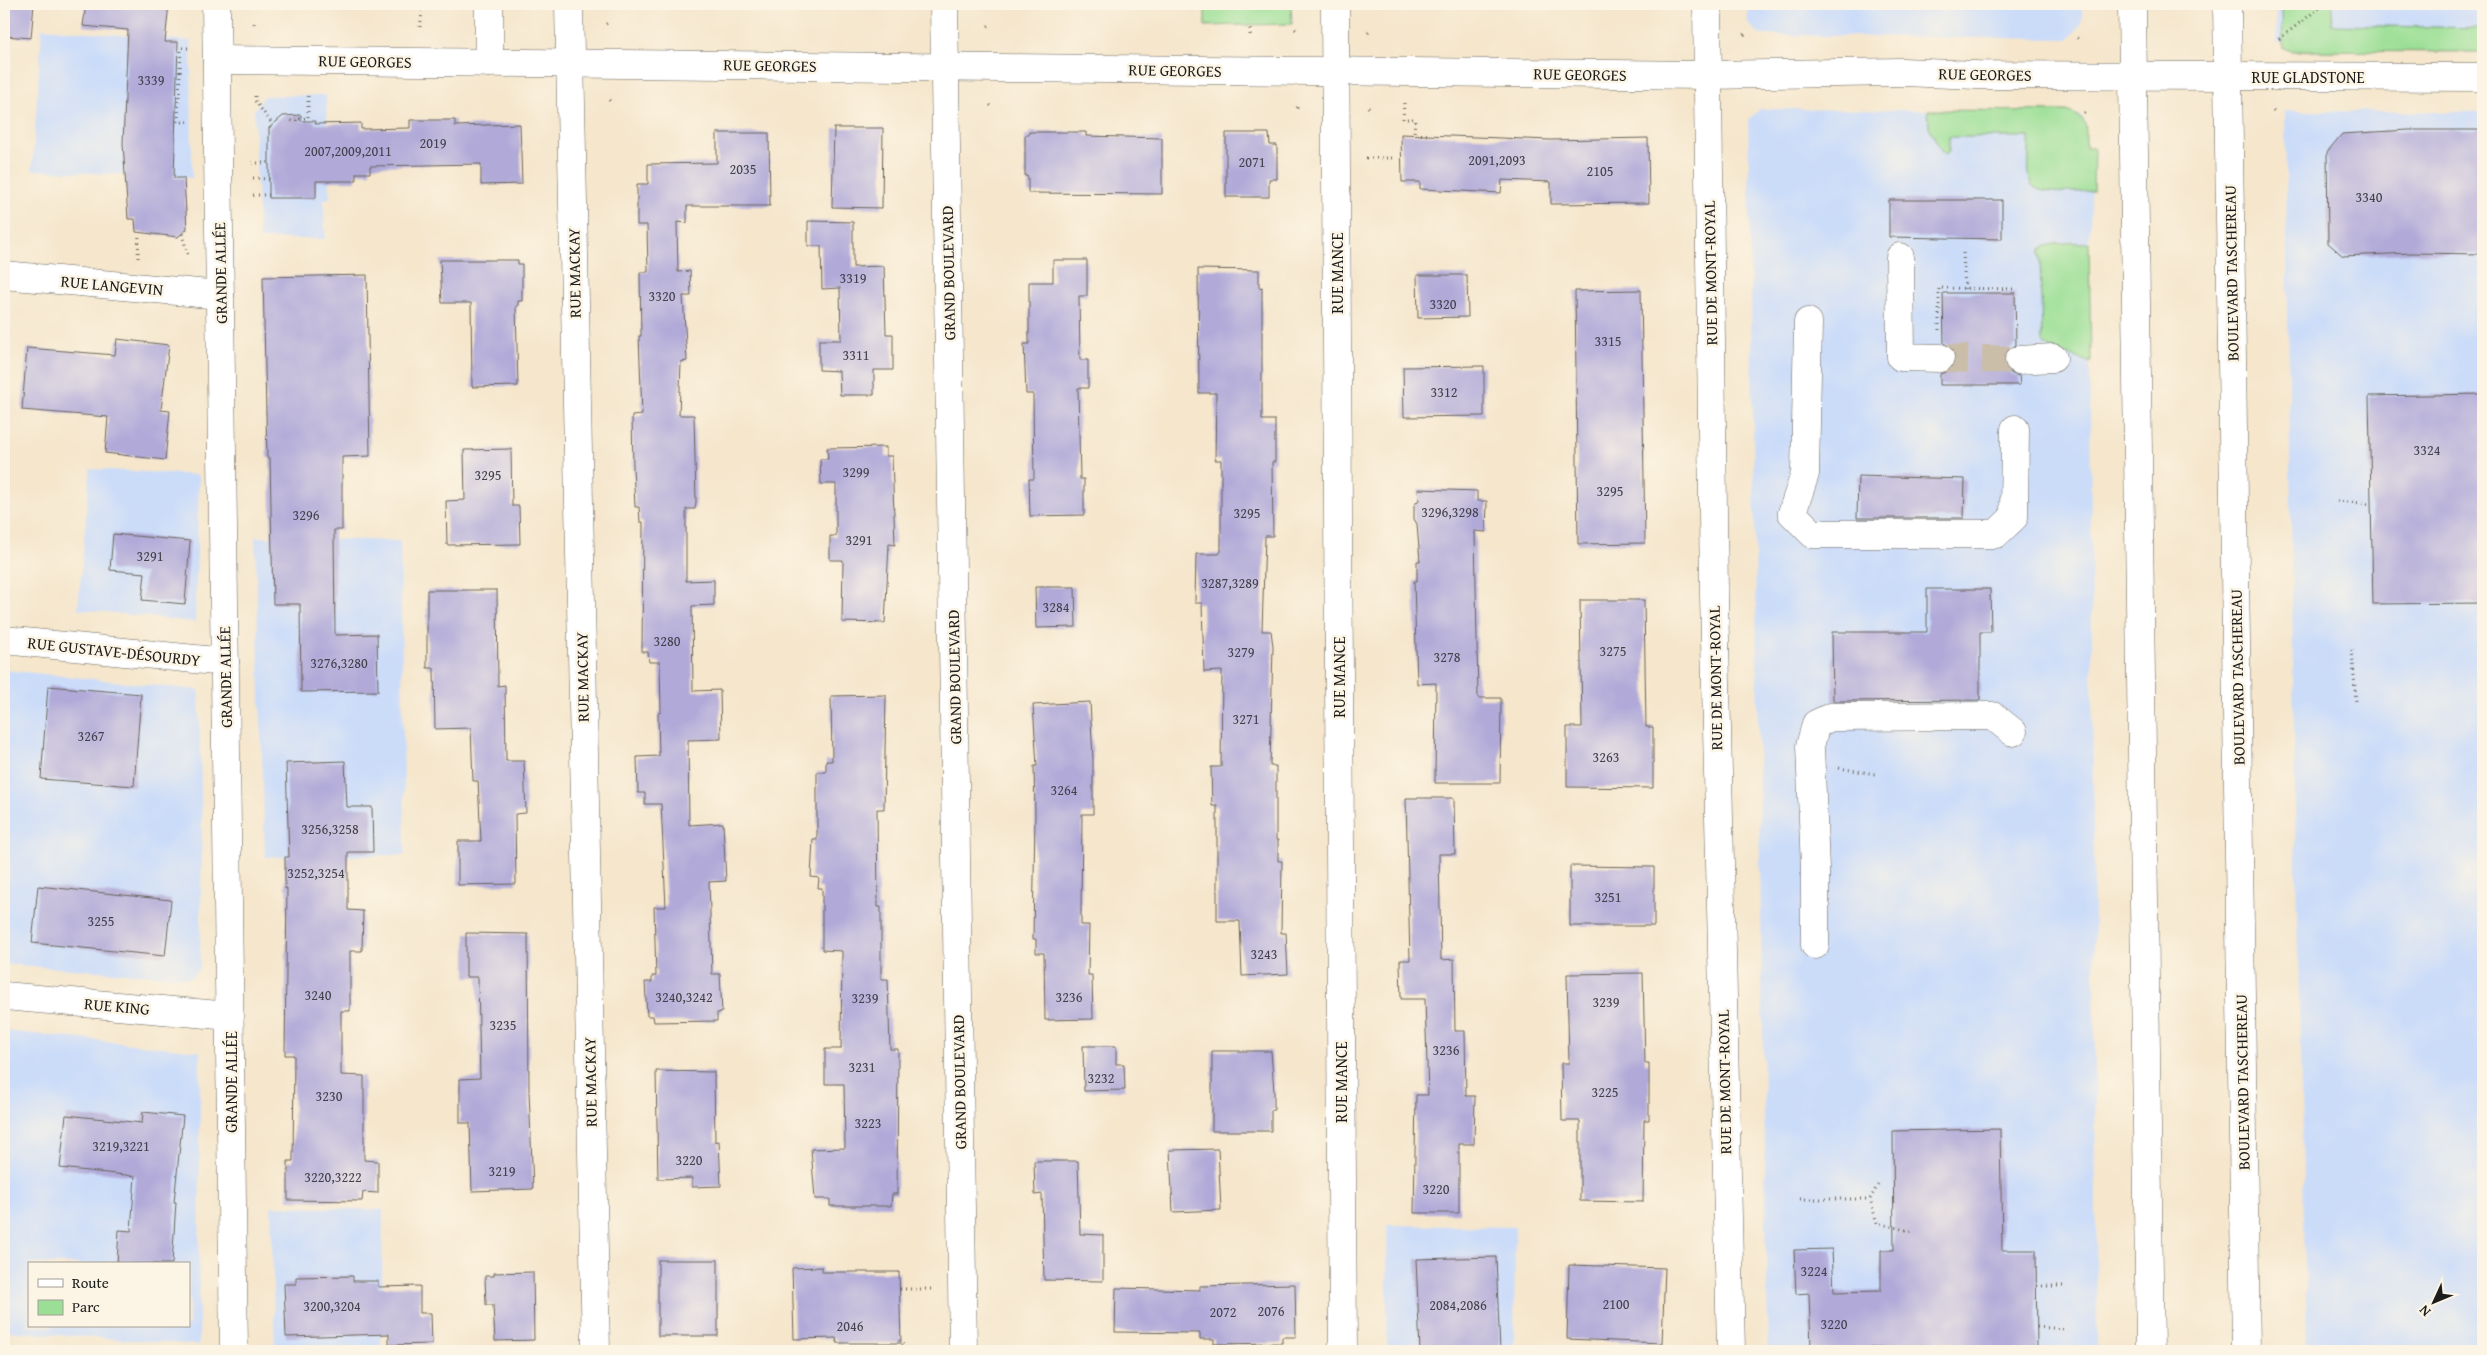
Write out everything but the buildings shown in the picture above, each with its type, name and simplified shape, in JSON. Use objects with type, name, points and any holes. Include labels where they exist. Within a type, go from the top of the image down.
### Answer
[{"type":"street","name":"GRANDE ALLÉE","points":[[216,4],[234,1351]]},
{"type":"street","points":[[489,4],[489,63]]},
{"type":"street","name":"RUE MACKAY","points":[[570,4],[596,1351]]},
{"type":"street","name":"GRAND BOULEVARD","points":[[944,4],[963,1351]]},
{"type":"street","name":"RUE MANCE","points":[[1335,4],[1343,1351]]},
{"type":"street","name":"RUE DE MONT-ROYAL","points":[[1706,4],[1714,595],[1731,1351]]},
{"type":"street","points":[[2132,4],[2150,1351]]},
{"type":"street","name":"BOULEVARD TASCHEREAU","points":[[2227,4],[2246,1351]]},
{"type":"street","name":"RUE GEORGES","points":[[217,60],[1336,72],[1706,75],[1902,72],[1977,75],[2132,76]]},
{"type":"street","name":"RUE GLADSTONE","points":[[2132,76],[2483,77]]},
{"type":"street","points":[[1900,256],[1901,357],[1940,347]]},
{"type":"street","name":"RUE LANGEVIN","points":[[4,275],[220,295]]},
{"type":"street","points":[[1808,322],[1805,474],[1792,513],[1812,534],[1996,534],[2014,517],[2015,430]]},
{"type":"street","points":[[2019,360],[2053,358]]},
{"type":"street","name":"RUE GUSTAVE-DÉSOURDY","points":[[4,640],[224,662]]},
{"type":"street","points":[[1815,946],[1815,868],[1810,746],[1816,724],[1832,717],[1993,716],[2013,732]]},
{"type":"street","name":"RUE KING","points":[[4,996],[230,1016]]},
{"type":"path","points":[[2279,39],[2324,4]]},
{"type":"path","points":[[420,27],[422,12]]},
{"type":"path","points":[[1250,29],[1250,35]]},
{"type":"path","points":[[180,54],[177,117],[178,122],[187,122]]},
{"type":"path","points":[[291,121],[290,119],[308,118],[308,92]]},
{"type":"path","points":[[255,96],[255,101],[273,124]]},
{"type":"path","points":[[1404,103],[1403,119],[1415,119],[1414,134],[1430,135]]},
{"type":"path","points":[[1366,158],[1395,158]]},
{"type":"path","points":[[252,163],[269,163]]},
{"type":"path","points":[[253,178],[269,179]]},
{"type":"path","points":[[253,195],[269,195]]},
{"type":"path","points":[[138,258],[139,233]]},
{"type":"path","points":[[182,234],[188,257]]},
{"type":"path","points":[[1963,254],[1965,289]]},
{"type":"path","points":[[1940,347],[1939,288],[2017,289]]},
{"type":"path","points":[[2337,501],[2371,504]]},
{"type":"path","points":[[2352,650],[2356,702]]},
{"type":"path","points":[[1878,1184],[1870,1199],[1877,1223],[1914,1232]]},
{"type":"path","points":[[1800,1198],[1870,1199]]},
{"type":"path","points":[[2037,1286],[2067,1286]]},
{"type":"path","points":[[900,1289],[936,1289]]},
{"type":"path","points":[[2037,1327],[2066,1329]]},
{"type":"path","points":[[899,1340],[909,1351]]},
{"type":"path","points":[[857,1343],[857,1351]]},
{"type":"path","points":[[862,1343],[862,1351]]},
{"type":"path","points":[[4,1349],[28,1351]]},
{"type":"shaded area","points":[[1747,4],[2082,4],[2082,23],[2069,39],[1760,35],[1748,23]]},
{"type":"shaded area","points":[[2276,4],[2483,4],[2483,44],[2276,43]]},
{"type":"shaded area","points":[[42,28],[191,41],[192,178],[32,170]]},
{"type":"shaded area","points":[[326,95],[330,198],[324,199],[325,239],[259,239],[254,110],[264,96]]},
{"type":"shaded area","points":[[1760,109],[2066,111],[2081,116],[2085,121],[2086,148],[2094,148],[2089,243],[2097,1351],[1768,1351],[1748,120]]},
{"type":"shaded area","points":[[2285,111],[2483,112],[2483,1351],[2307,1351],[2296,874]]},
{"type":"shaded area","points":[[90,469],[199,475],[195,622],[78,609]]},
{"type":"shaded area","points":[[255,537],[400,541],[405,855],[265,857]]},
{"type":"shaded area","points":[[4,670],[199,690],[202,837],[200,968],[191,978],[4,964],[4,895],[8,818],[4,817]]},
{"type":"shaded area","points":[[4,1031],[200,1051],[199,1345],[4,1331]]},
{"type":"shaded area","points":[[271,1206],[383,1210],[381,1351],[275,1351]]},
{"type":"shaded area","points":[[1387,1225],[1515,1227],[1514,1351],[1391,1351],[1387,1346]]},
{"type":"green space","points":[[1205,4],[1291,4],[1292,24],[1205,26]]},
{"type":"green space","points":[[2282,4],[2332,4],[2332,25],[2483,28],[2483,52],[2292,51],[2283,48]]},
{"type":"green space","points":[[1928,110],[2066,111],[2074,114],[2080,117],[2085,124],[2086,148],[2094,148],[2093,191],[2048,192],[2033,186],[2029,176],[2029,137],[1949,137],[1949,152],[1945,155],[1942,153],[1929,127]]},
{"type":"green space","points":[[2089,243],[2091,363],[2047,347],[2042,341],[2040,252],[2043,248],[2055,244]]},
{"type":"tunnel","points":[[1940,358],[2019,360]]}]
